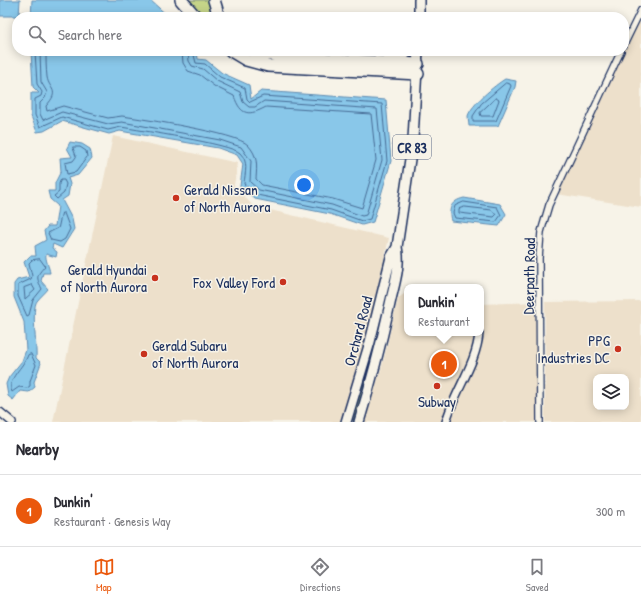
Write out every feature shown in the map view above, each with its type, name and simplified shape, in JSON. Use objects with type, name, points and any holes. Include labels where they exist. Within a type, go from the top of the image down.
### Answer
[{"type":"highway","points":[[181,0],[192,12]]},
{"type":"highway","points":[[214,0],[218,12]]},
{"type":"highway","points":[[239,56],[246,60],[268,66],[418,69]]},
{"type":"highway","points":[[281,56],[387,62],[418,69]]},
{"type":"highway","points":[[387,62],[403,56]]},
{"type":"main road","points":[[419,12],[420,0]]},
{"type":"main road","name":"Orchard Road","points":[[359,422],[372,381],[399,259],[397,247],[410,164],[418,56]]},
{"type":"main road","name":"Orchard Road","points":[[346,422],[370,342],[391,257],[397,247]]},
{"type":"street","points":[[629,35],[641,10]]},
{"type":"street","name":"Deerpath Road","points":[[540,422],[539,258],[541,232],[549,205],[619,56]]},
{"type":"street","points":[[446,422],[454,399],[475,353],[478,336]]},
{"type":"street","points":[[0,412],[12,422]]},
{"type":"shaded area","points":[[641,14],[641,207],[556,194],[622,56],[629,56],[629,40]]},
{"type":"shaded area","points":[[113,136],[238,163],[234,185],[253,206],[389,238],[363,350],[340,422],[53,422]]},
{"type":"shaded area","points":[[404,294],[404,336],[484,336],[484,304],[538,302],[538,422],[364,422],[382,366],[398,298]]},
{"type":"shaded area","points":[[641,301],[641,422],[545,422],[545,302]]},
{"type":"green space","points":[[186,0],[211,0],[213,12],[197,12]]},
{"type":"green space","points":[[394,255],[397,255],[387,304],[356,422],[353,422],[360,387]]},
{"type":"water","points":[[0,0],[20,0],[19,12],[12,12],[12,16],[0,16]]},
{"type":"water","points":[[32,0],[150,0],[163,12],[31,12]]},
{"type":"water","points":[[31,56],[198,56],[198,59],[206,60],[222,73],[249,85],[251,99],[261,91],[386,100],[391,161],[373,222],[362,225],[330,214],[255,199],[240,186],[243,164],[237,155],[218,148],[120,131],[109,134],[62,121],[44,131],[37,132],[31,116],[31,93],[39,93],[33,87]]},
{"type":"water","points":[[505,79],[516,81],[515,87],[498,126],[469,126],[468,116],[470,111],[490,90]]},
{"type":"water","points":[[70,142],[82,144],[90,149],[92,158],[78,175],[68,178],[70,184],[68,196],[62,200],[72,219],[74,229],[62,248],[53,244],[52,248],[57,252],[56,257],[46,254],[50,273],[43,273],[41,281],[48,289],[37,301],[34,311],[36,358],[41,363],[34,382],[35,387],[29,392],[20,391],[13,400],[8,396],[6,384],[9,377],[22,361],[26,350],[24,322],[14,297],[14,284],[17,280],[29,277],[24,262],[30,256],[36,256],[35,246],[46,240],[44,231],[48,226],[55,226],[58,206],[50,199],[48,191],[55,191],[55,183],[61,171],[60,158],[72,157],[67,148]]},
{"type":"water","points":[[464,198],[500,204],[506,214],[499,226],[451,221],[450,209],[453,203]]},
{"type":"place","name":"Gerald Nissan of North Aurora","points":[[176,198]]},
{"type":"place","name":"Gerald Hyundai of North Aurora","points":[[155,278]]},
{"type":"place","name":"Fox Valley Ford","points":[[283,282]]},
{"type":"place","name":"PPG Industries DC","points":[[618,349]]},
{"type":"place","name":"Gerald Subaru of North Aurora","points":[[144,354]]},
{"type":"place","name":"Dunkin'","points":[[444,364]]},
{"type":"place","name":"Subway","points":[[437,386]]}]
